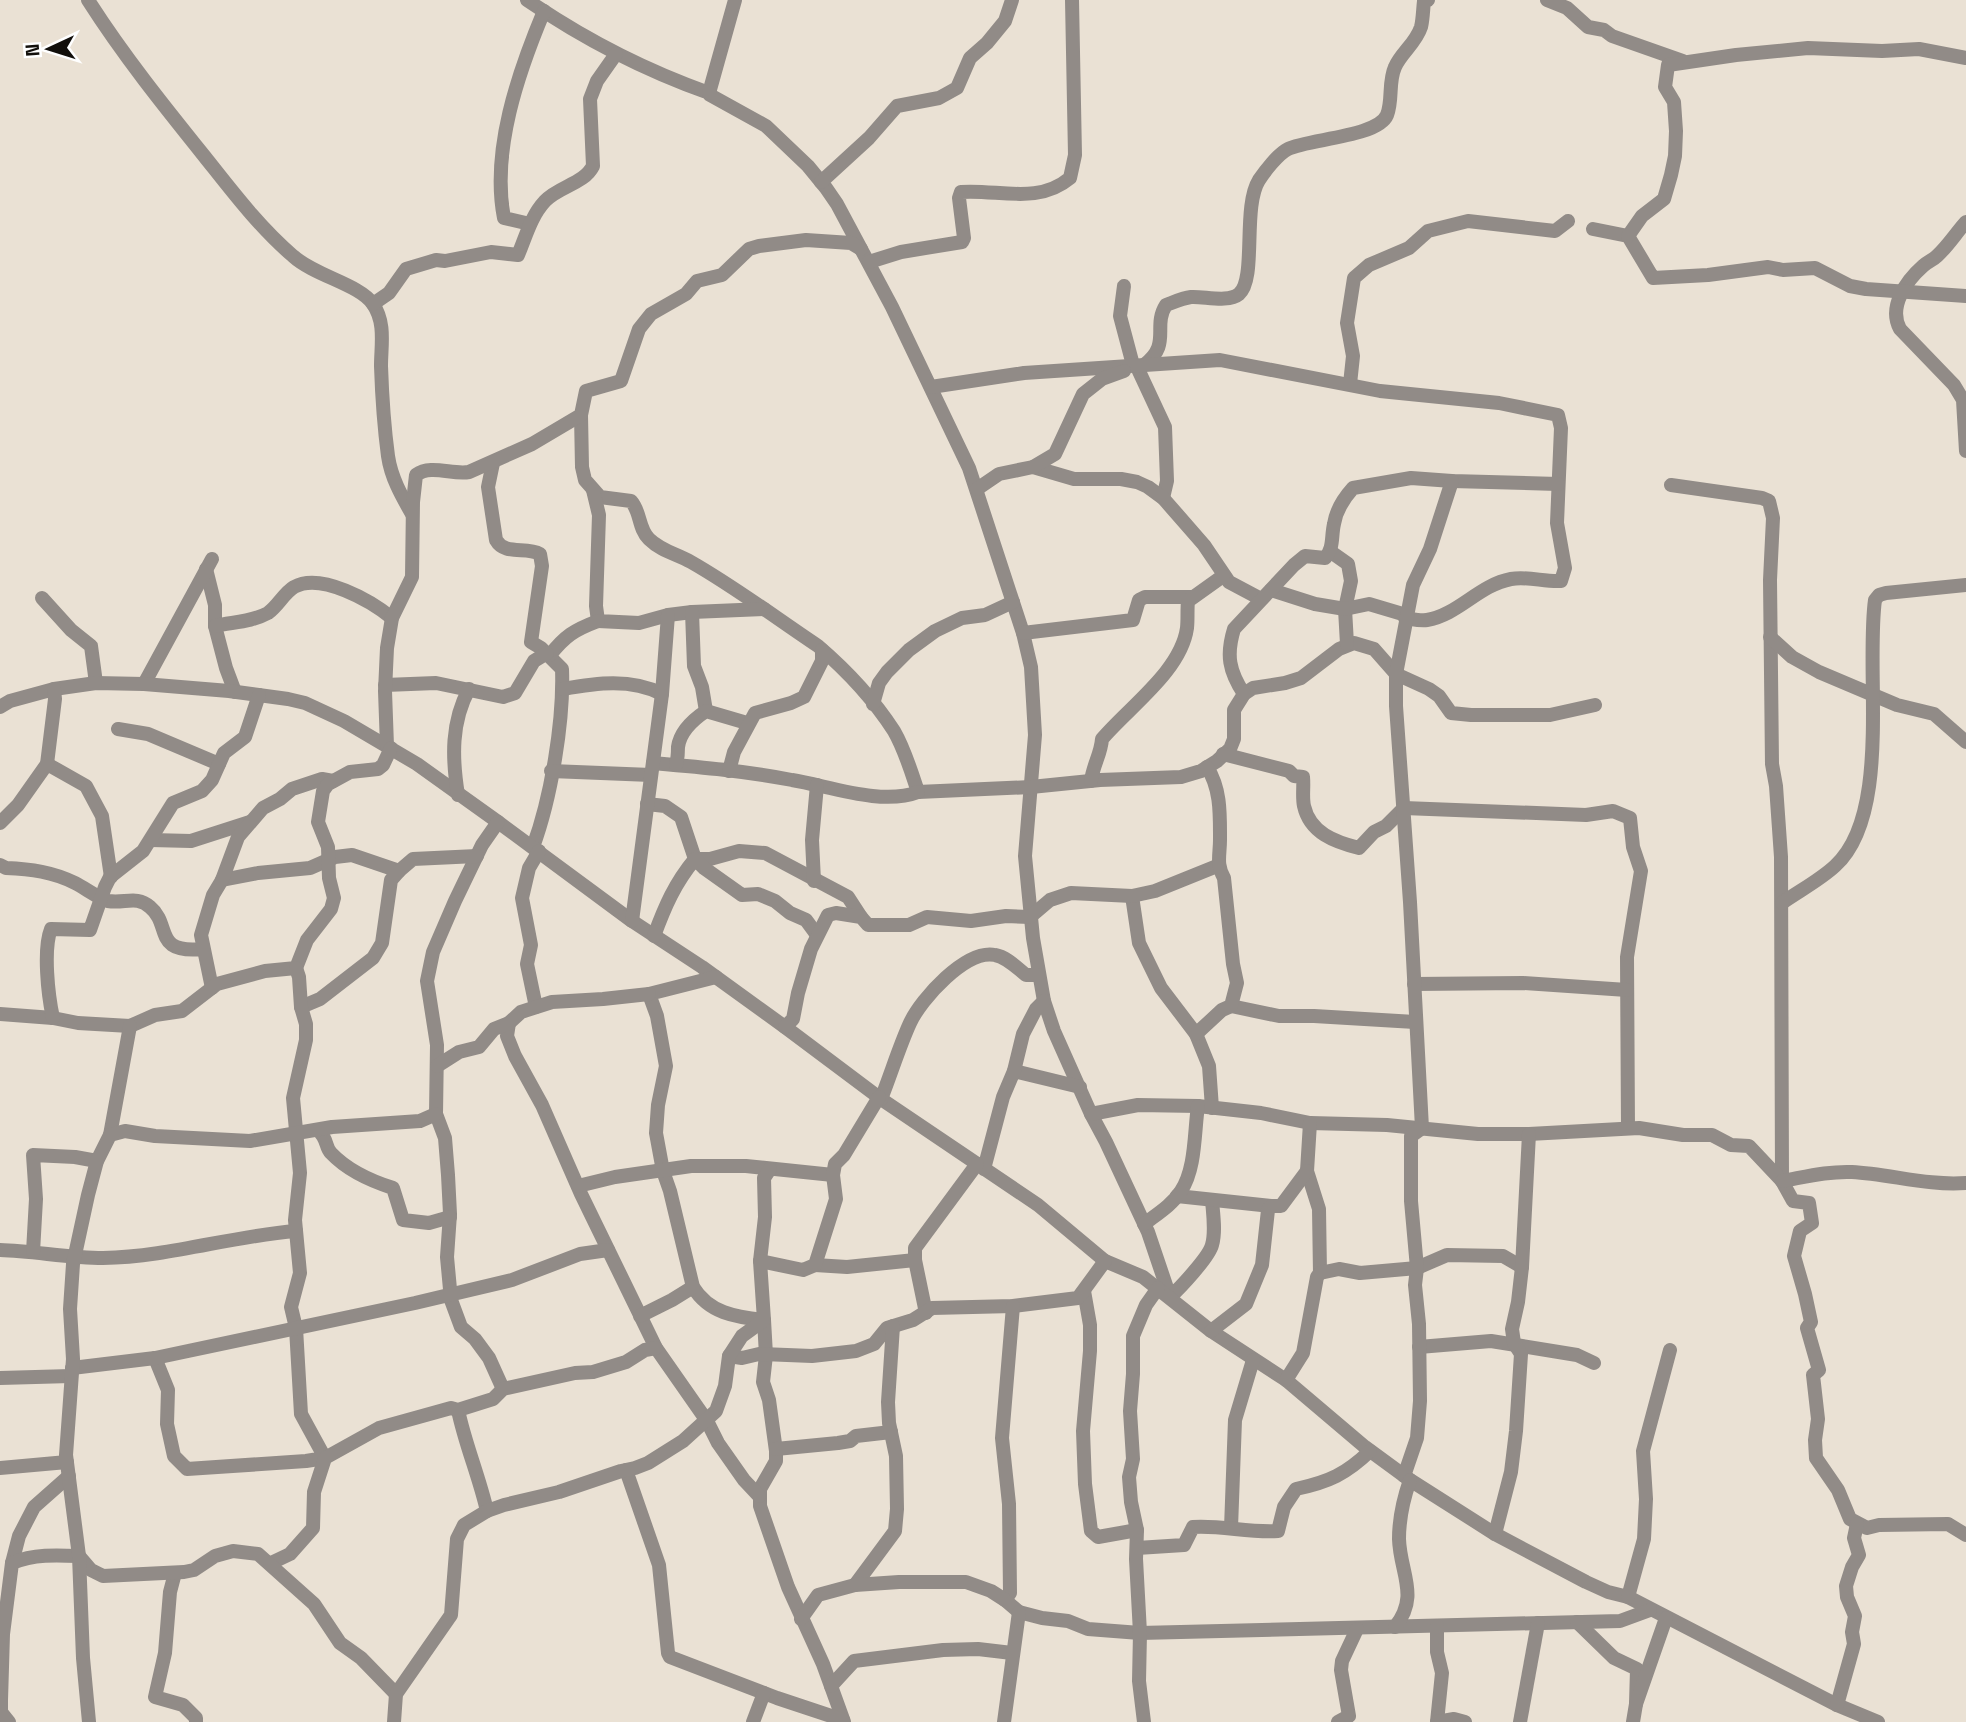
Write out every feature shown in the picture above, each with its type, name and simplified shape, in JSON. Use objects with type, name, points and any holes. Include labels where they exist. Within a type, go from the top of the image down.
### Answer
[{"type":"street","points":[[88,0],[108,31],[186,133],[241,201],[283,246],[308,268],[364,293],[373,304],[379,314],[382,330],[382,379],[391,470],[413,515]]},
{"type":"street","points":[[527,0],[616,54],[709,93],[766,126],[793,151],[837,204],[931,387],[977,489],[1023,633],[1031,667],[1035,716],[1025,856],[1030,917],[1044,1001],[1054,1031],[1091,1114],[1107,1142],[1144,1224],[1170,1297]]},
{"type":"street","points":[[709,93],[735,0]]},
{"type":"street","points":[[821,182],[869,138],[897,106],[939,98],[957,88],[974,53],[987,43],[1005,21],[1012,0]]},
{"type":"street","points":[[869,262],[901,252],[962,242],[964,238],[959,198],[961,192],[1014,196],[1049,190],[1070,178],[1075,155],[1072,0]]},
{"type":"street","points":[[977,489],[999,474],[1032,467],[1055,454],[1076,406],[1087,390],[1102,379],[1139,365],[1159,348],[1161,315],[1166,305],[1189,297],[1231,298],[1240,294],[1247,281],[1251,202],[1258,181],[1288,149],[1335,139],[1379,124],[1387,115],[1391,75],[1416,38],[1421,27],[1424,1],[1427,0]]},
{"type":"street","points":[[1547,0],[1567,8],[1588,27],[1604,30],[1612,36],[1688,62]]},
{"type":"street","points":[[530,224],[504,218],[500,195],[502,150],[518,76],[544,11]]},
{"type":"street","points":[[1628,236],[1642,216],[1664,199],[1675,156],[1674,102],[1665,87],[1668,65],[1808,48],[1882,51],[1919,49],[1966,58]]},
{"type":"street","points":[[373,304],[389,293],[406,269],[436,260],[445,261],[491,253],[519,255],[530,224],[545,201],[561,187],[584,177],[593,166],[590,99],[597,81],[616,54]]},
{"type":"street","points":[[1350,384],[1353,356],[1347,323],[1354,278],[1369,265],[1409,248],[1428,231],[1468,221],[1555,231],[1568,221]]},
{"type":"street","points":[[1966,222],[1902,291],[1895,309],[1895,321],[1900,329],[1954,385],[1962,400],[1966,451]]},
{"type":"street","points":[[1593,229],[1628,236],[1653,278],[1708,275],[1768,267],[1783,270],[1815,268],[1850,286],[1966,296]]},
{"type":"street","points":[[861,249],[851,243],[806,240],[749,249],[722,275],[697,281],[686,294],[651,314],[639,328],[621,381],[586,391],[581,415],[582,467],[585,480],[600,496],[631,501],[637,508],[640,526],[646,537],[660,548],[690,562],[764,610],[822,650],[849,675],[894,730],[906,755],[918,792]]},
{"type":"street","points":[[1124,286],[1120,316],[1165,426],[1167,481],[1163,498]]},
{"type":"street","points":[[931,387],[1024,373],[1220,360],[1380,391],[1499,403],[1559,415],[1561,428],[1557,523],[1565,568],[1561,581],[1511,579],[1486,588],[1443,615],[1425,621],[1368,604],[1345,609],[1266,595],[1238,589],[1223,576],[1203,545],[1163,498],[1138,482],[1121,479],[1073,479],[1032,467]]},
{"type":"street","points":[[391,470],[416,475],[428,470],[459,474],[493,463],[581,415]]},
{"type":"street","points":[[493,463],[488,487],[498,544],[508,549],[536,551],[542,559],[531,642],[549,654],[562,669],[563,689],[551,771],[536,849],[522,898],[531,945],[527,964],[536,1007]]},
{"type":"street","points":[[271,1563],[290,1554],[313,1528],[314,1492],[325,1458],[301,1414],[296,1328],[291,1307],[300,1273],[295,1220],[300,1173],[293,1098],[306,1040],[306,1024],[296,968],[307,940],[331,909],[334,898],[330,886],[328,847],[318,822],[320,798],[328,784],[349,772],[378,769],[383,765],[389,747],[385,685],[392,618],[412,577],[416,475]]},
{"type":"street","points":[[1244,694],[1231,674],[1231,638],[1239,622],[1306,556],[1325,558],[1331,552],[1334,522],[1341,504],[1353,488],[1411,478],[1558,484]]},
{"type":"street","points":[[1422,1128],[1396,674],[1413,585],[1430,549],[1452,481]]},
{"type":"street","points":[[591,485],[599,515],[596,606],[598,621]]},
{"type":"street","points":[[1671,485],[1762,498],[1769,501],[1773,518],[1770,637],[1772,764],[1776,786],[1782,903],[1782,1181]]},
{"type":"street","points":[[1331,552],[1348,564],[1351,581],[1345,609],[1347,645]]},
{"type":"street","points":[[144,684],[209,564],[215,626],[235,692]]},
{"type":"street","points":[[1091,781],[1093,765],[1101,752],[1102,739],[1160,682],[1183,644],[1187,628],[1188,601],[1223,576]]},
{"type":"street","points":[[215,626],[250,620],[268,613],[290,589],[304,582],[338,588],[373,603],[392,618]]},
{"type":"street","points":[[1782,903],[1836,866],[1865,813],[1871,781],[1875,600],[1879,595],[1966,585]]},
{"type":"street","points":[[1023,633],[1133,620],[1139,600],[1144,597],[1192,597]]},
{"type":"street","points":[[42,598],[71,630],[91,646],[96,683]]},
{"type":"street","points":[[873,704],[879,683],[887,673],[909,650],[934,631],[962,618],[985,615],[1013,602]]},
{"type":"street","points":[[385,685],[436,683],[503,696],[515,693],[534,661],[549,654],[565,637],[579,628],[598,621],[639,623],[692,612],[764,610]]},
{"type":"street","points":[[692,612],[694,666],[702,687],[706,711]]},
{"type":"street","points":[[632,921],[663,694],[668,615]]},
{"type":"street","points":[[1770,637],[1792,657],[1819,671],[1897,705],[1934,714],[1966,742]]},
{"type":"street","points":[[551,771],[652,769],[676,765],[889,797],[908,796],[918,792],[1181,777],[1208,767],[1233,744],[1234,710],[1244,694],[1252,688],[1301,678],[1347,645],[1360,643],[1374,649],[1396,674],[1439,696],[1451,713],[1550,715],[1595,705]]},
{"type":"street","points":[[729,771],[747,723],[755,713],[791,704],[804,697],[822,661],[822,650]]},
{"type":"street","points":[[3,703],[54,689],[96,683],[144,684],[235,692],[305,703],[344,721],[389,747],[498,822],[880,1098],[1038,1205],[1105,1261],[1143,1277],[1211,1331],[1286,1380],[1370,1451],[1407,1478],[1496,1534],[1586,1582],[1628,1597],[1837,1705],[1878,1722]]},
{"type":"street","points":[[563,689],[592,684],[634,684],[663,694]]},
{"type":"street","points":[[458,795],[454,773],[455,728],[459,708],[469,688]]},
{"type":"street","points":[[0,822],[18,805],[47,764],[54,689]]},
{"type":"street","points":[[53,1018],[49,998],[47,941],[51,929],[90,930],[111,877],[143,851],[173,803],[202,791],[212,780],[224,754],[245,737],[259,695]]},
{"type":"street","points":[[706,711],[747,723]]},
{"type":"street","points":[[676,765],[678,745],[691,722],[706,711]]},
{"type":"street","points":[[118,729],[148,734],[219,764]]},
{"type":"street","points":[[1223,754],[1303,777],[1304,803],[1315,828],[1328,838],[1346,846],[1359,848],[1404,808],[1586,815],[1613,811],[1630,818],[1633,847],[1641,871],[1627,957],[1628,1128]]},
{"type":"street","points":[[47,764],[86,786],[103,816],[111,877]]},
{"type":"street","points":[[1208,767],[1218,789],[1220,843],[1217,866],[1224,878],[1237,983],[1231,1006]]},
{"type":"street","points":[[212,988],[201,935],[213,895],[222,880],[238,837],[262,808],[292,789],[321,779],[333,781]]},
{"type":"street","points":[[814,881],[812,840],[817,785]]},
{"type":"street","points":[[648,804],[665,806],[681,817],[695,859],[704,868],[742,895],[758,894],[775,901],[790,914],[806,920],[817,935]]},
{"type":"street","points":[[151,840],[191,841],[250,822]]},
{"type":"street","points":[[498,822],[477,856],[433,952],[427,981],[437,1045],[436,1114],[445,1138],[450,1217],[447,1257],[450,1293],[461,1327],[475,1339],[489,1358],[503,1389]]},
{"type":"street","points":[[695,859],[710,859],[739,851],[765,853],[848,897],[868,925],[880,926],[909,925],[927,918],[971,921],[1006,916],[1030,917],[1050,900],[1071,893],[1132,896],[1155,891],[1217,866]]},
{"type":"street","points":[[222,880],[310,868],[335,857],[352,855],[399,871]]},
{"type":"street","points":[[301,1007],[320,999],[373,958],[382,943],[391,880],[399,871],[413,859],[477,856]]},
{"type":"street","points":[[654,936],[673,889],[695,859]]},
{"type":"street","points":[[0,865],[56,874],[107,901],[139,900],[152,908],[165,937],[172,944],[180,949],[202,949]]},
{"type":"street","points":[[1132,896],[1139,943],[1161,988],[1196,1034],[1209,1066],[1205,1107],[1182,1190],[1144,1224]]},
{"type":"street","points":[[785,1027],[793,1019],[798,993],[817,935],[828,915],[836,913],[861,917]]},
{"type":"street","points":[[815,1265],[836,1199],[833,1175],[835,1164],[844,1155],[880,1098],[920,1005],[964,961],[993,954],[1012,963],[1026,975],[1038,975]]},
{"type":"street","points":[[0,1014],[130,1026],[155,1015],[182,1012],[212,988],[265,971],[296,968]]},
{"type":"street","points":[[437,1066],[459,1052],[480,1047],[494,1029],[509,1023],[521,1012],[536,1007],[552,1002],[649,994],[716,977]]},
{"type":"street","points":[[1414,984],[1524,984],[1627,990]]},
{"type":"street","points":[[649,994],[657,1016],[666,1066],[658,1105],[656,1133],[693,1287],[700,1298],[714,1309],[737,1317],[764,1320]]},
{"type":"street","points":[[926,1313],[915,1248],[981,1167],[1028,1022],[1044,1001]]},
{"type":"street","points":[[1196,1034],[1222,1010],[1231,1006],[1279,1016],[1415,1022]]},
{"type":"street","points":[[509,1023],[507,1036],[515,1056],[542,1105],[656,1348],[707,1421],[718,1443],[759,1496],[788,1587],[844,1721]]},
{"type":"street","points":[[89,1722],[83,1658],[79,1556],[68,1469],[72,1372],[71,1308],[75,1255],[97,1161],[110,1135],[130,1026]]},
{"type":"street","points":[[1014,1071],[1080,1087]]},
{"type":"street","points":[[1091,1114],[1138,1105],[1205,1107],[1261,1113],[1310,1123],[1422,1128],[1463,1133],[1529,1134],[1628,1128],[1683,1135],[1712,1135],[1731,1145],[1749,1146],[1782,1181],[1793,1201],[1809,1203],[1812,1223],[1800,1231],[1794,1256],[1811,1322],[1807,1328],[1819,1370],[1813,1375],[1818,1419],[1816,1458],[1838,1490],[1850,1519],[1867,1528],[1879,1525],[1948,1524],[1966,1535]]},
{"type":"street","points":[[110,1135],[124,1131],[155,1136],[250,1141],[378,1122],[420,1121],[436,1114]]},
{"type":"street","points":[[1286,1380],[1303,1353],[1317,1277],[1320,1273],[1319,1209],[1307,1171],[1310,1123]]},
{"type":"street","points":[[1395,1627],[1408,1604],[1409,1594],[1400,1552],[1400,1516],[1417,1438],[1420,1401],[1410,1136],[1422,1128]]},
{"type":"street","points":[[318,1130],[327,1140],[330,1153],[352,1171],[393,1188],[403,1220],[429,1223],[450,1217]]},
{"type":"street","points":[[1496,1534],[1511,1472],[1510,1461],[1516,1432],[1521,1354],[1514,1343],[1513,1322],[1522,1267],[1529,1134]]},
{"type":"street","points":[[33,1252],[36,1199],[33,1154],[97,1161]]},
{"type":"street","points":[[578,1186],[615,1177],[691,1166],[746,1166],[833,1175]]},
{"type":"street","points":[[759,1496],[762,1483],[776,1461],[769,1400],[763,1382],[766,1355],[760,1261],[765,1217],[764,1178],[770,1170]]},
{"type":"street","points":[[1177,1196],[1282,1206],[1307,1171]]},
{"type":"street","points":[[1782,1181],[1852,1172],[1945,1185],[1966,1183]]},
{"type":"street","points":[[1170,1297],[1212,1247],[1212,1200]]},
{"type":"street","points":[[1211,1331],[1246,1304],[1262,1265],[1268,1210],[1271,1206]]},
{"type":"street","points":[[0,1250],[101,1258],[184,1251],[270,1233],[296,1231]]},
{"type":"street","points":[[0,1378],[72,1372],[155,1358],[512,1280],[580,1254],[608,1250]]},
{"type":"street","points":[[1320,1273],[1339,1269],[1360,1273],[1417,1268],[1447,1255],[1503,1256],[1522,1267]]},
{"type":"street","points":[[760,1261],[803,1270],[815,1265],[847,1267],[915,1260]]},
{"type":"street","points":[[729,1356],[812,1356],[856,1350],[874,1344],[887,1328],[926,1313],[932,1308],[1013,1306],[1078,1298],[1105,1261]]},
{"type":"street","points":[[640,1316],[693,1287]]},
{"type":"street","points":[[1144,1722],[1139,1681],[1137,1530],[1129,1477],[1133,1459],[1130,1411],[1133,1336],[1146,1305],[1158,1288]]},
{"type":"street","points":[[1084,1291],[1090,1325],[1083,1431],[1085,1484],[1091,1531],[1098,1537],[1137,1530]]},
{"type":"street","points":[[1005,1600],[1010,1593],[1009,1504],[1002,1438],[1013,1306]]},
{"type":"street","points":[[394,1722],[396,1694],[451,1615],[457,1539],[460,1531],[474,1517],[487,1511],[559,1492],[648,1463],[683,1441],[716,1411],[722,1401],[729,1356],[742,1336],[764,1320]]},
{"type":"street","points":[[855,1585],[895,1531],[896,1456],[888,1402],[893,1326]]},
{"type":"street","points":[[1419,1348],[1491,1341],[1577,1355],[1594,1363]]},
{"type":"street","points":[[155,1358],[168,1390],[166,1424],[174,1456],[187,1469],[325,1458],[379,1428],[493,1399],[503,1389],[575,1373],[593,1372],[626,1362],[645,1350],[656,1348]]},
{"type":"street","points":[[1628,1597],[1644,1539],[1646,1499],[1643,1451],[1670,1350]]},
{"type":"street","points":[[1231,1528],[1235,1420],[1253,1360]]},
{"type":"street","points":[[458,1410],[487,1511]]},
{"type":"street","points":[[776,1449],[838,1443],[850,1441],[856,1436],[891,1432]]},
{"type":"street","points":[[1136,1548],[1184,1545],[1193,1527],[1278,1531],[1284,1507],[1296,1489],[1325,1483],[1352,1468],[1370,1451]]},
{"type":"street","points":[[0,1468],[68,1469]]},
{"type":"street","points":[[7,1722],[1,1712],[3,1604],[12,1563],[19,1536],[34,1507],[68,1469]]},
{"type":"street","points":[[626,1470],[659,1565],[667,1653],[675,1660],[844,1721]]},
{"type":"street","points":[[1837,1705],[1853,1644],[1855,1616],[1847,1597],[1846,1586],[1859,1555],[1854,1538],[1857,1524]]},
{"type":"street","points":[[12,1563],[36,1556],[79,1556],[91,1570],[103,1576],[175,1573],[194,1570],[215,1556],[233,1551],[258,1554],[314,1604],[340,1643],[371,1667],[396,1694]]},
{"type":"street","points":[[175,1573],[170,1592],[165,1653],[155,1698],[183,1705],[196,1718],[196,1722]]},
{"type":"street","points":[[801,1619],[818,1595],[855,1585],[899,1582],[966,1582],[1005,1600],[1019,1612],[1069,1621],[1088,1629],[1140,1633],[1620,1621],[1650,1610]]},
{"type":"street","points":[[1004,1722],[1019,1612]]},
{"type":"street","points":[[1636,1704],[1666,1618]]},
{"type":"street","points":[[1577,1622],[1614,1658],[1637,1669],[1633,1722]]},
{"type":"street","points":[[1520,1722],[1538,1623]]},
{"type":"street","points":[[1437,1626],[1437,1652],[1443,1673],[1437,1722],[1454,1719],[1465,1722]]},
{"type":"street","points":[[1338,1722],[1349,1716],[1341,1670],[1342,1661],[1357,1629]]},
{"type":"street","points":[[831,1686],[854,1661],[943,1650],[978,1649],[1013,1653]]},
{"type":"street","points":[[753,1722],[764,1693]]}]
